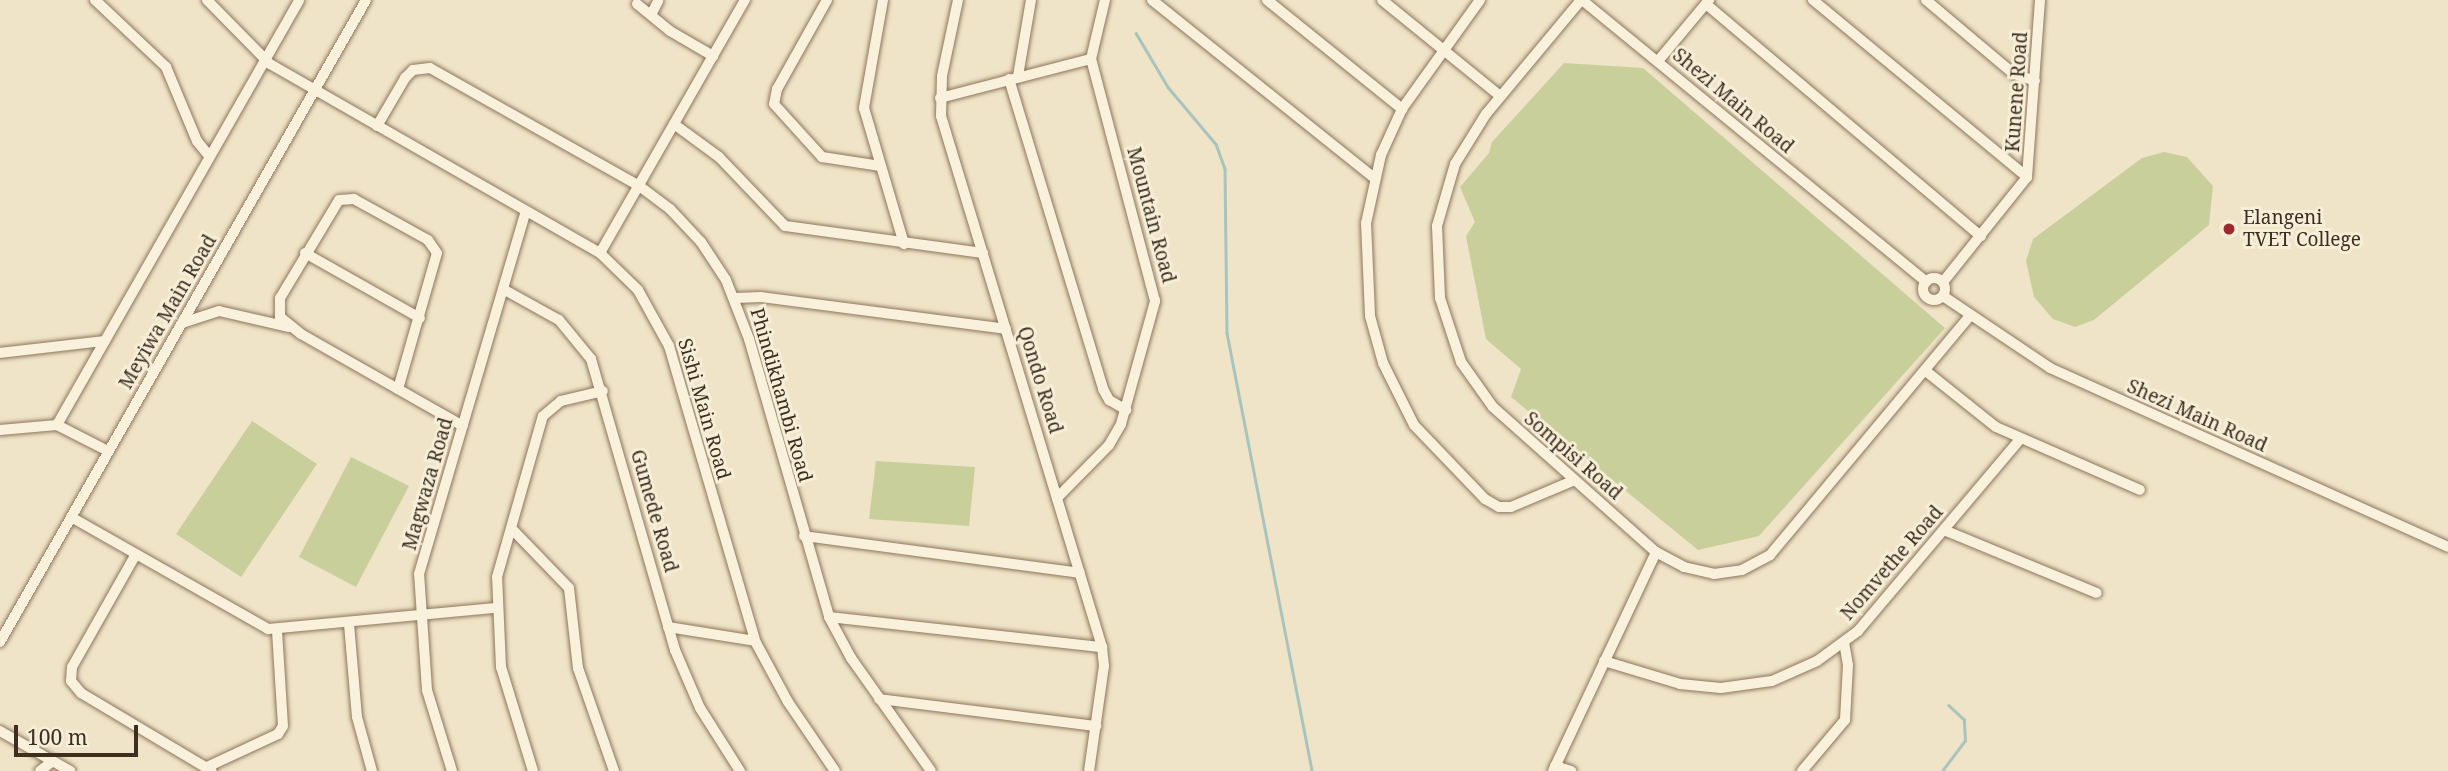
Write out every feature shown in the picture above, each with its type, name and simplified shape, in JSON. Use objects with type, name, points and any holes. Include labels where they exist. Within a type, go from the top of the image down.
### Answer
[{"type":"street","points":[[95,0],[166,67],[197,141],[209,156]]},
{"type":"street","points":[[57,425],[299,0]]},
{"type":"street","name":"Meyiwa Main Road","points":[[0,642],[366,0]]},
{"type":"street","points":[[600,253],[745,0]]},
{"type":"street","points":[[827,0],[777,89],[774,104],[791,128],[822,157],[880,166]]},
{"type":"street","points":[[883,0],[864,102],[904,244]]},
{"type":"street","name":"Qondo Road","points":[[958,0],[940,98],[945,128],[1102,647],[1096,726],[1089,771]]},
{"type":"street","points":[[1031,0],[1014,77],[1103,389],[1109,400],[1126,410]]},
{"type":"street","name":"Mountain Road","points":[[1057,498],[1109,444],[1126,410],[1155,301],[1091,59],[1105,0]]},
{"type":"street","points":[[1152,0],[1374,178]]},
{"type":"street","points":[[1267,0],[1402,109]]},
{"type":"street","points":[[1382,0],[1500,96]]},
{"type":"street","points":[[1480,0],[1402,109],[1374,178],[1365,243],[1367,298],[1383,362],[1414,425],[1438,456],[1493,505],[1511,507],[1574,480]]},
{"type":"street","name":"Shezi Main Road","points":[[1582,0],[1926,282]]},
{"type":"street","name":"Sompisi Road","points":[[1582,0],[1500,96],[1455,164],[1441,202],[1436,251],[1440,298],[1451,339],[1479,390],[1506,421],[1656,552],[1684,567],[1714,573],[1742,569],[1764,559],[1786,541],[1927,372],[1970,316]]},
{"type":"street","points":[[1813,0],[2026,177]]},
{"type":"street","points":[[1926,0],[2014,74],[2035,81]]},
{"type":"street","name":"Kunene Road","points":[[1943,282],[2026,177],[2040,0]]},
{"type":"street","name":"Sishi Main Road","points":[[209,1],[265,59],[314,90],[600,253],[642,296],[670,346],[755,641],[788,702],[835,771]]},
{"type":"street","points":[[651,15],[658,1]]},
{"type":"street","points":[[1658,61],[1708,2],[1981,236]]},
{"type":"street","points":[[637,4],[713,57]]},
{"type":"street","points":[[940,98],[1091,59]]},
{"type":"street","name":"Phindikhambi Road","points":[[377,126],[412,70],[430,68],[638,185],[670,209],[701,242],[734,298],[829,617],[879,699],[931,771]]},
{"type":"street","points":[[674,124],[719,157],[779,223],[904,244],[983,253]]},
{"type":"street","points":[[398,389],[437,253],[428,240],[346,198],[332,207],[305,253],[278,304],[280,317],[291,328],[398,389],[463,426]]},
{"type":"street","name":"Magwaza Road","points":[[452,771],[427,690],[419,573],[526,211]]},
{"type":"street","points":[[305,253],[420,318]]},
{"type":"street","points":[[1936,278],[1943,282],[1943,296],[1929,299],[1923,289],[1926,282],[1936,278]]},
{"type":"street","name":"Gumede Road","points":[[503,289],[549,314],[574,334],[591,359],[603,391],[668,627],[700,708],[740,771]]},
{"type":"street","name":"Shezi Main Road","points":[[1943,296],[2050,368],[2448,547]]},
{"type":"street","points":[[734,298],[761,297],[1006,329]]},
{"type":"street","points":[[182,323],[219,311],[291,328]]},
{"type":"street","points":[[0,353],[104,341]]},
{"type":"street","points":[[1927,372],[1981,418],[2020,439],[2140,490]]},
{"type":"street","points":[[533,771],[507,699],[496,608],[497,577],[543,416],[561,401],[603,391]]},
{"type":"street","points":[[0,430],[57,425],[108,451]]},
{"type":"street","name":"Nomvethe Road","points":[[1604,661],[1680,684],[1721,688],[1789,675],[1844,642],[1944,530],[2020,439]]},
{"type":"street","points":[[71,517],[277,630],[420,618],[496,608]]},
{"type":"street","points":[[512,529],[569,588],[578,668],[614,771]]},
{"type":"street","points":[[1944,530],[2097,593]]},
{"type":"street","points":[[804,536],[1080,573]]},
{"type":"street","points":[[1571,771],[1554,769],[1656,552]]},
{"type":"street","points":[[136,554],[72,667],[71,681],[81,693],[209,769],[267,740],[283,726],[277,630]]},
{"type":"street","points":[[829,617],[1102,647]]},
{"type":"street","points":[[349,624],[357,718],[372,771]]},
{"type":"street","points":[[668,627],[755,641]]},
{"type":"street","points":[[1802,771],[1844,720],[1848,665],[1844,642]]},
{"type":"street","points":[[879,699],[1096,726]]},
{"type":"street","points":[[0,731],[70,771]]},
{"type":"street","points":[[40,771],[52,761]]},
{"type":"green space","points":[[1564,63],[1643,68],[1945,328],[1759,536],[1698,550],[1511,397],[1521,369],[1486,339],[1466,236],[1475,222],[1460,187],[1489,153],[1492,142]]},
{"type":"green space","points":[[2164,152],[2187,157],[2213,186],[2209,225],[2094,320],[2075,327],[2053,319],[2034,297],[2026,261],[2033,239],[2142,158]]},
{"type":"green space","points":[[252,421],[317,464],[241,577],[176,534]]},
{"type":"green space","points":[[351,457],[409,486],[356,587],[299,557]]},
{"type":"green space","points":[[876,461],[975,467],[969,526],[869,519]]},
{"type":"waterway","points":[[1136,33],[1168,87],[1216,144],[1225,169],[1227,333],[1312,771]]},
{"type":"waterway","points":[[1942,771],[1965,741],[1964,720],[1949,706]]},
{"type":"place","name":"Elangeni TVET College","points":[[2229,229]]}]
